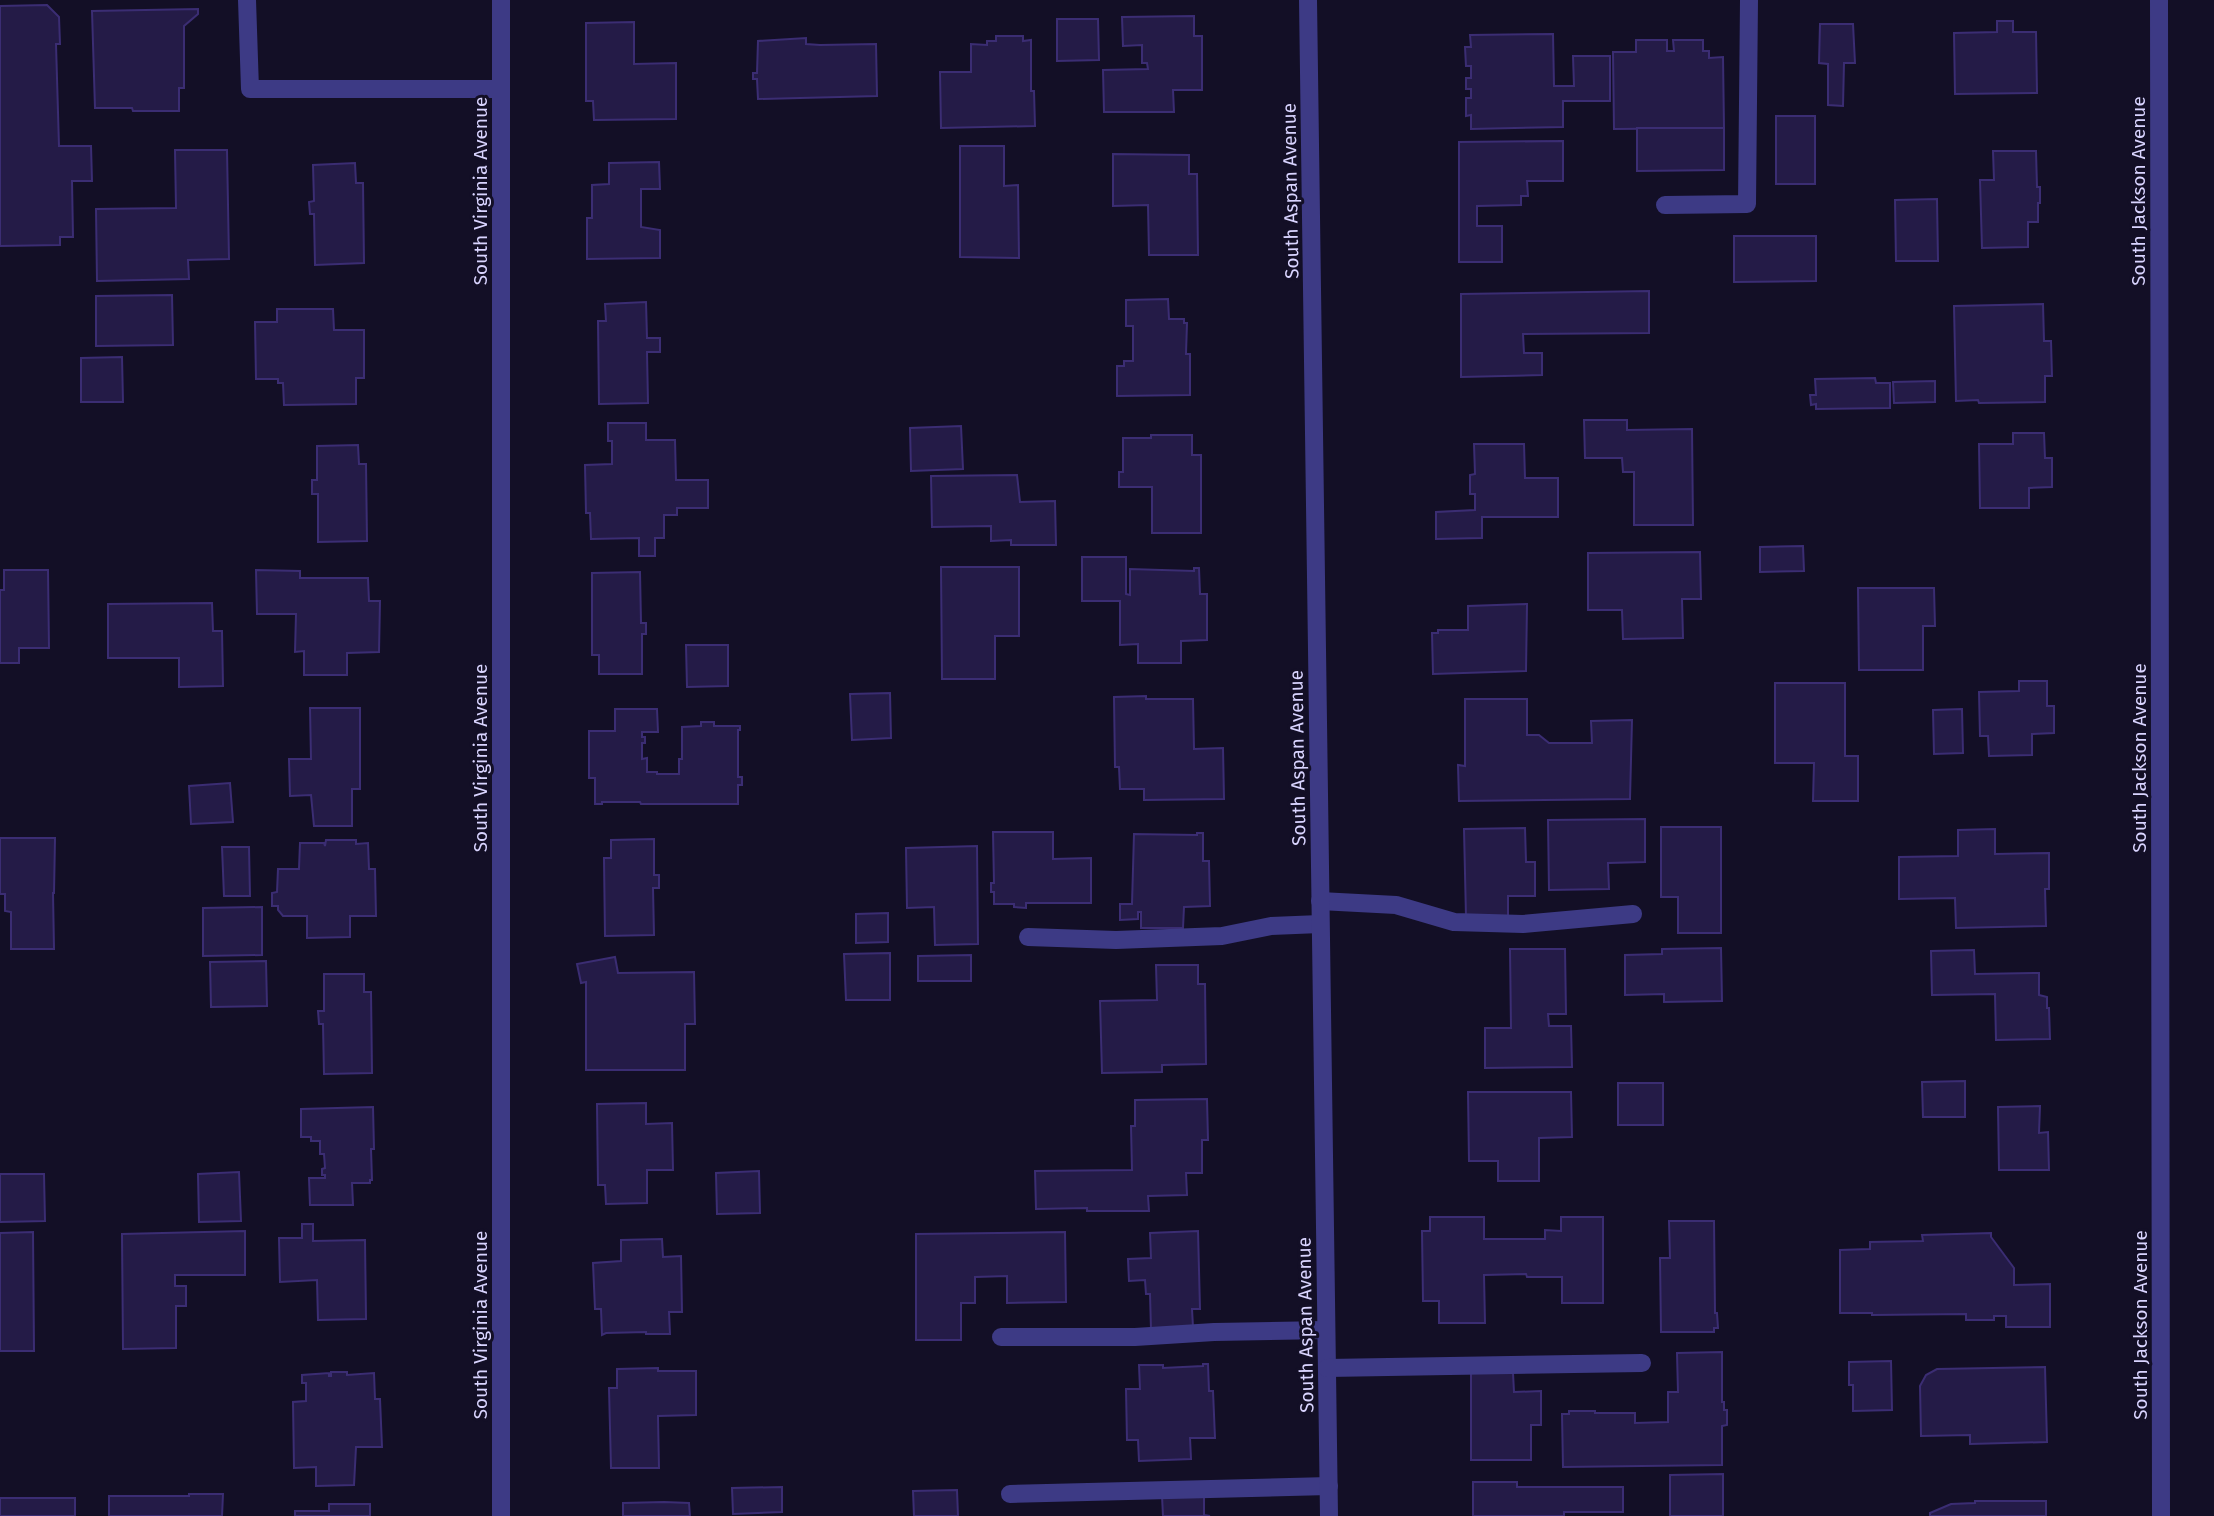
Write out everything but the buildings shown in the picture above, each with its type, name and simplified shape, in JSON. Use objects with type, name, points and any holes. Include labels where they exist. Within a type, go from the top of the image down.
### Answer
[{"type":"street","points":[[247,0],[250,89],[501,89]]},
{"type":"street","name":"South Virginia Avenue","points":[[501,0],[502,1516]]},
{"type":"street","name":"South Aspan Avenue","points":[[1308,0],[1329,1516]]},
{"type":"street","points":[[1665,205],[1747,204],[1749,0]]},
{"type":"street","name":"South Jackson Avenue","points":[[2159,0],[2161,1516]]},
{"type":"street","points":[[1320,901],[1396,905],[1454,922],[1523,924],[1633,914]]},
{"type":"street","points":[[1028,937],[1116,940],[1222,936],[1271,926],[1320,924]]},
{"type":"street","points":[[1001,1338],[1326,1330]]},
{"type":"street","points":[[1327,1368],[1642,1363]]},
{"type":"street","points":[[1010,1494],[1329,1486]]}]
